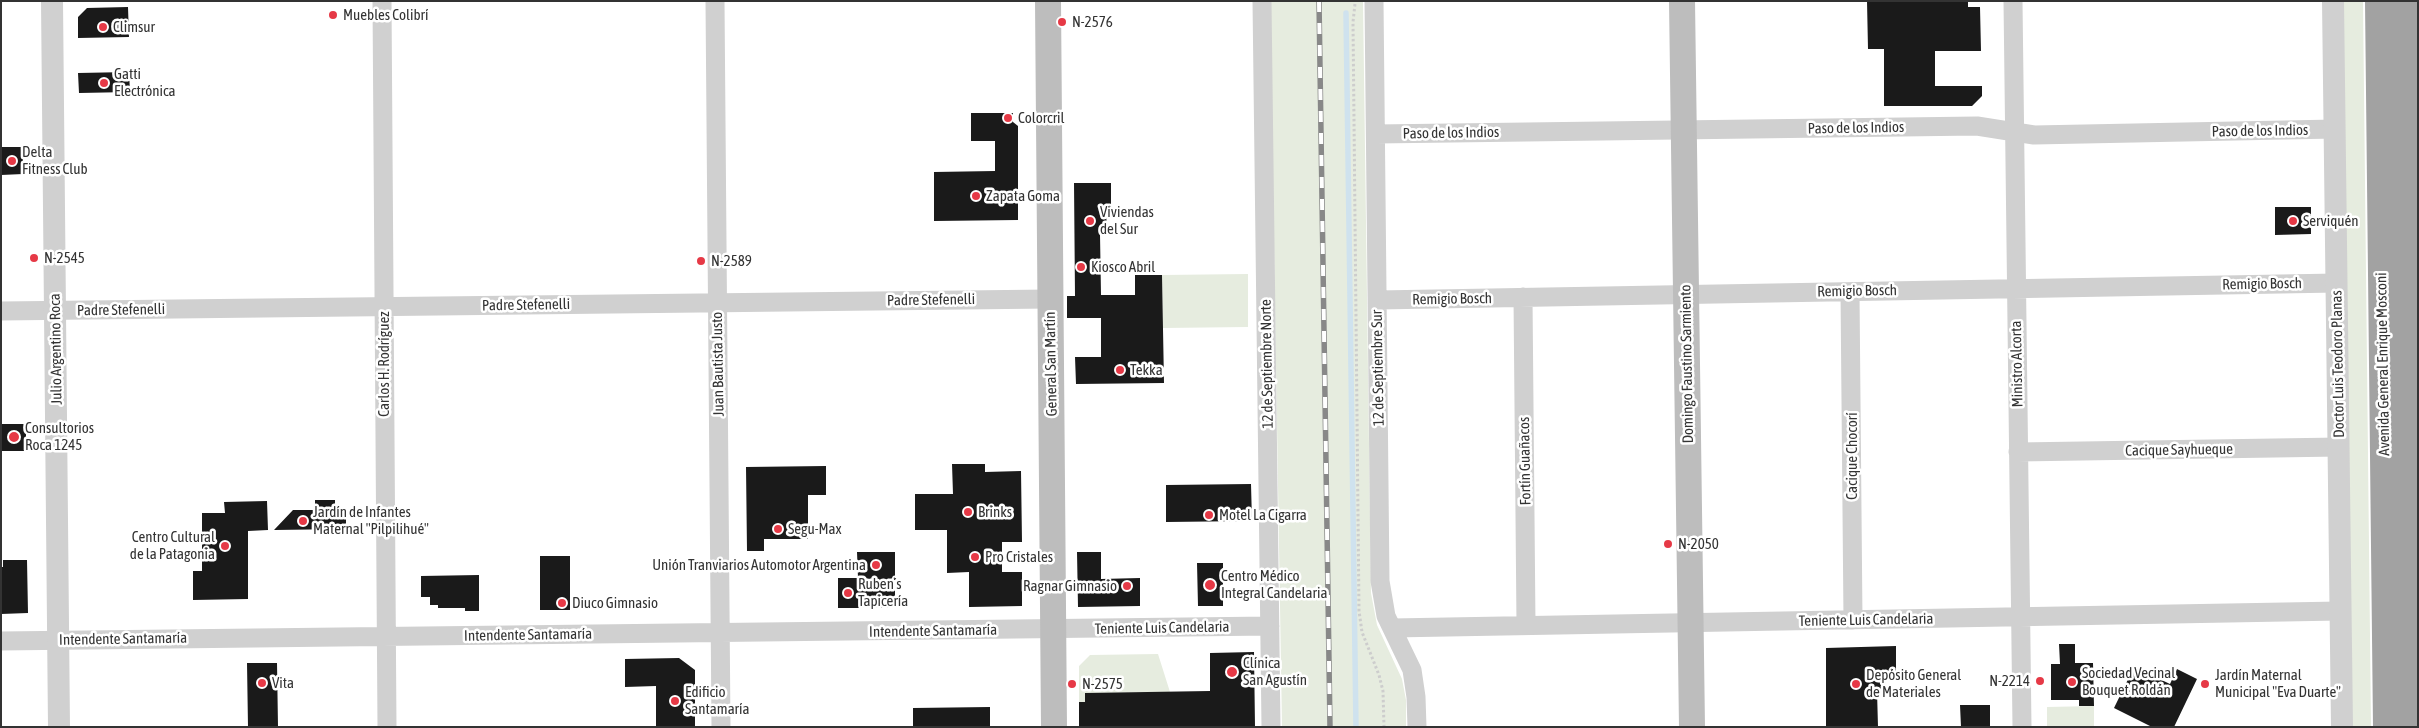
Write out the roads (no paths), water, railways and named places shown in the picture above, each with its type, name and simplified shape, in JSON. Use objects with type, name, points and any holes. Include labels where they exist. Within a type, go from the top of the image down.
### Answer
[{"type":"highway","name":"Avenida General Enrique Mosconi","points":[[2379,1],[2387,727]]},
{"type":"highway","name":"Avenida General Enrique Mosconi","points":[[2404,1],[2411,727]]},
{"type":"main road","name":"General San Martín","points":[[1048,1],[1055,629],[1054,727]]},
{"type":"main road","name":"Domingo Faustino Sarmiento","points":[[1682,1],[1692,727]]},
{"type":"street","name":"Julio Argentino Roca","points":[[52,1],[59,727]]},
{"type":"street","name":"Carlos H. Rodríguez","points":[[382,1],[387,727]]},
{"type":"street","name":"Juan Bautista Justo","points":[[715,1],[721,727]]},
{"type":"street","name":"12 de Septiembre Norte","points":[[1262,1],[1271,727]]},
{"type":"street","name":"12 de Septiembre Sur","points":[[1374,1],[1380,581],[1383,606],[1412,670],[1416,697],[1417,727]]},
{"type":"street","name":"Ministro Alcorta","points":[[2013,1],[2022,727]]},
{"type":"street","name":"Doctor Luis Teodoro Planas","points":[[2334,1],[2342,727]]},
{"type":"street","name":"Paso de los Indios","points":[[1376,134],[1977,126],[2043,135],[2335,129]]},
{"type":"street","name":"Remigio Bosch","points":[[1378,300],[2337,283]]},
{"type":"street","name":"Cacique Chocorí","points":[[1850,292],[1853,620]]},
{"type":"street","name":"Fortín Guañacos","points":[[1523,298],[1526,625]]},
{"type":"street","name":"Padre Stefenelli","points":[[1,311],[1050,299]]},
{"type":"street","name":"Cacique Sayhueque","points":[[2018,452],[2339,447]]},
{"type":"street","name":"Teniente Luis Candelaria","points":[[1392,628],[2340,611]]},
{"type":"street","name":"Teniente Luis Candelaria","points":[[1055,629],[1270,626]]},
{"type":"street","name":"Intendente Santamaría","points":[[1,641],[1055,629]]},
{"type":"waterway","points":[[1346,13],[1356,727]]},
{"type":"railway","points":[[1319,1],[1330,727]]},
{"type":"place","name":"Muebles Colibrí","points":[[333,15]]},
{"type":"place","name":"N-2576","points":[[1062,22]]},
{"type":"place","name":"Climsur","points":[[103,27]]},
{"type":"place","name":"Gatti Electrónica","points":[[104,83]]},
{"type":"place","name":"Colorcril","points":[[1008,118]]},
{"type":"place","name":"Delta Fitness Club","points":[[12,161]]},
{"type":"place","name":"Zapata Goma","points":[[976,196]]},
{"type":"place","name":"Viviendas del Sur","points":[[1090,221]]},
{"type":"place","name":"Serviquén","points":[[2293,221]]},
{"type":"place","name":"N-2545","points":[[34,258]]},
{"type":"place","name":"N-2589","points":[[701,261]]},
{"type":"place","name":"Kiosco Abril","points":[[1081,267]]},
{"type":"place","name":"Tekka","points":[[1120,370]]},
{"type":"place","name":"Consultorios Roca 1245","points":[[14,437]]},
{"type":"place","name":"Brinks","points":[[968,512]]},
{"type":"place","name":"Motel La Cigarra","points":[[1209,515]]},
{"type":"place","name":"Jardín de Infantes Maternal \"Pilpilihué\"","points":[[303,521]]},
{"type":"place","name":"Segu-Max","points":[[778,529]]},
{"type":"place","name":"N-2050","points":[[1668,544]]},
{"type":"place","name":"Centro Cultural de la Patagonia","points":[[225,546]]},
{"type":"place","name":"Pro Cristales","points":[[975,557]]},
{"type":"place","name":"Unión Tranviarios Automotor Argentina","points":[[876,565]]},
{"type":"place","name":"Centro Médico Integral Candelaria","points":[[1210,585]]},
{"type":"place","name":"Ragnar Gimnasio","points":[[1127,586]]},
{"type":"place","name":"Ruben´s Tapicería","points":[[848,593]]},
{"type":"place","name":"Diuco Gimnasio","points":[[562,603]]},
{"type":"place","name":"Clínica San Agustín","points":[[1232,672]]},
{"type":"place","name":"N-2214","points":[[2040,681]]},
{"type":"place","name":"Sociedad Vecinal Bouquet Roldán","points":[[2072,682]]},
{"type":"place","name":"Vita","points":[[262,683]]},
{"type":"place","name":"N-2575","points":[[1072,684]]},
{"type":"place","name":"Depósito General de Materiales","points":[[1856,684]]},
{"type":"place","name":"Jardín Maternal Municipal \"Eva Duarte\"","points":[[2205,684]]},
{"type":"place","name":"Edificio Santamaría","points":[[675,701]]}]
